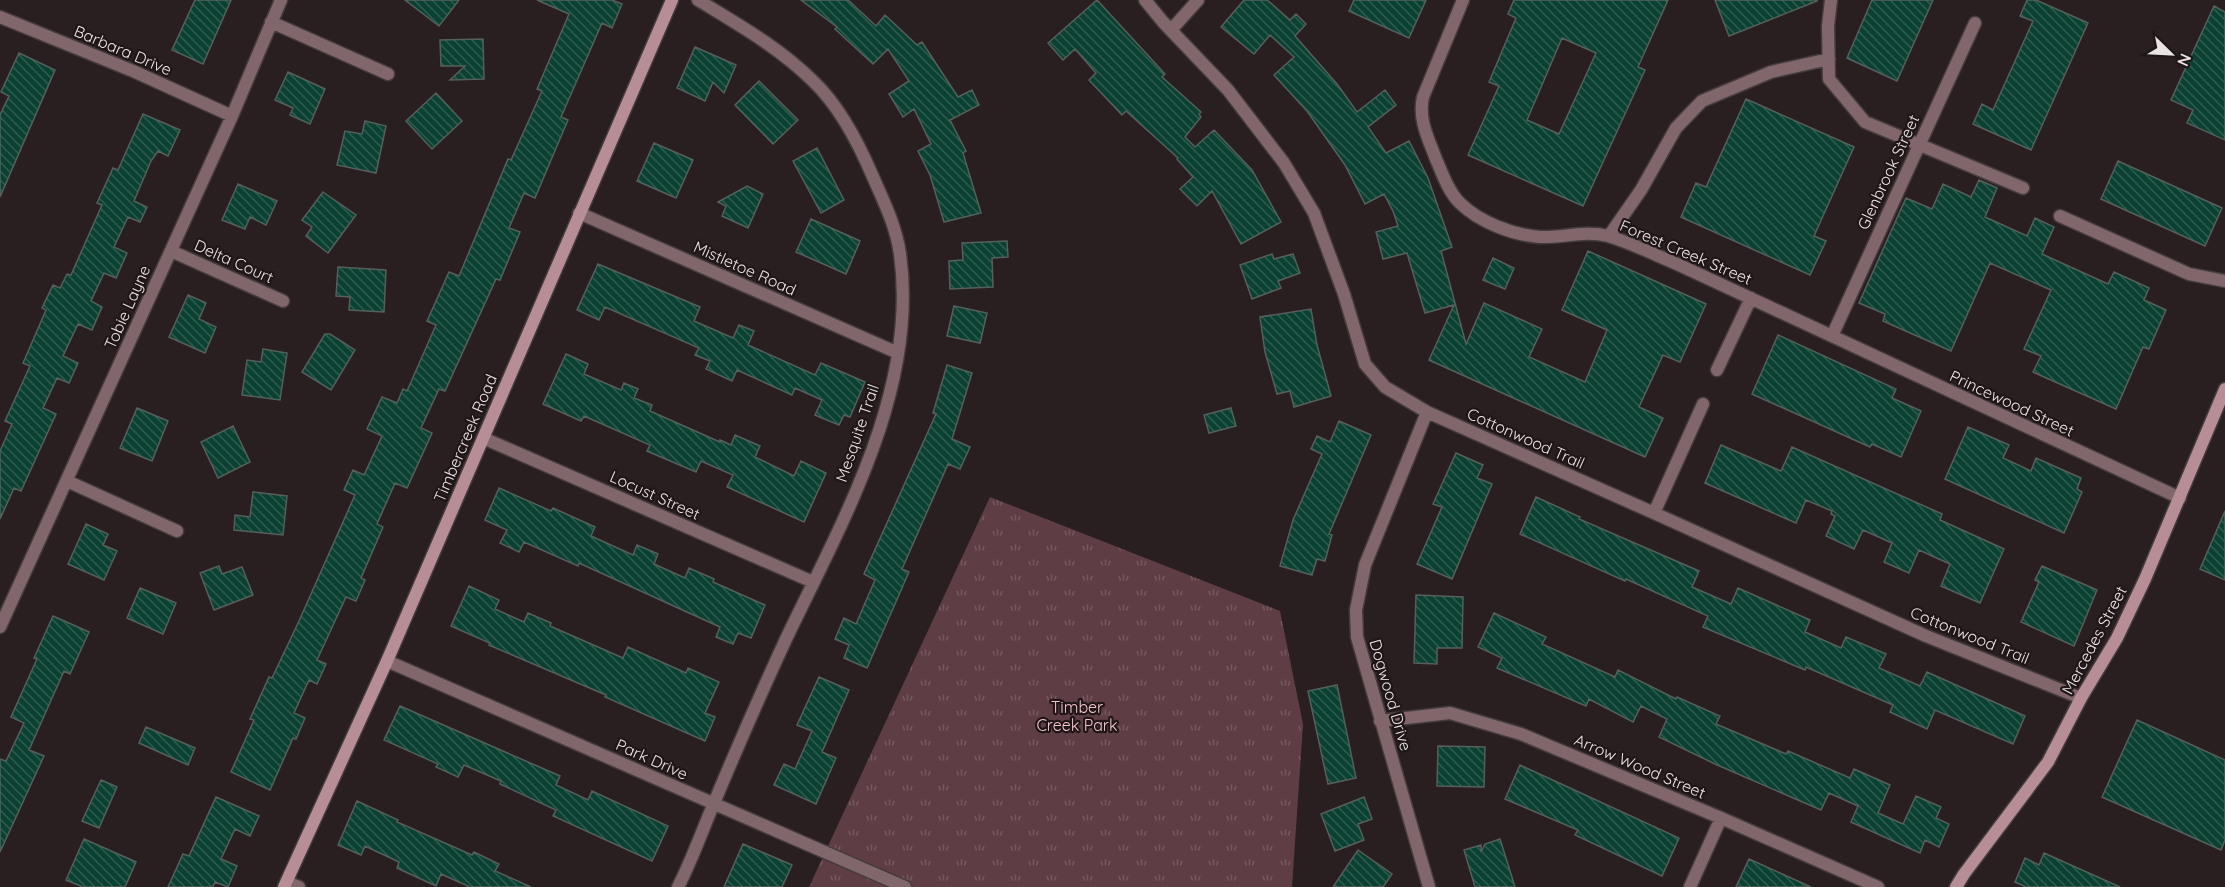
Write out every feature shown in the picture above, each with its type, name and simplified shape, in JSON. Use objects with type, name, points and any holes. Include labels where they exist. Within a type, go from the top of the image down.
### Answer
[{"type":"street","name":"Tobie Layne","points":[[0,627],[232,116],[281,0]]},
{"type":"street","name":"Timbercreek Road","points":[[286,884],[387,661],[672,0]]},
{"type":"street","name":"Mesquite Trail","points":[[678,887],[767,680],[865,469],[882,424],[892,385],[898,353],[903,298],[900,253],[892,220],[867,161],[835,107],[816,83],[791,61],[757,35],[698,0]]},
{"type":"street","name":"Cottonwood Trail","points":[[1145,0],[1228,90],[1284,163],[1314,213],[1344,294],[1365,364],[1385,387],[1426,412],[1926,636],[2081,698]]},
{"type":"street","points":[[1171,30],[1198,0]]},
{"type":"street","name":"Forest Creek Street","points":[[1463,0],[1423,97],[1420,110],[1424,128],[1441,172],[1458,202],[1471,213],[1510,231],[1540,237],[1585,232],[1609,236],[1677,264],[1832,336]]},
{"type":"street","points":[[1831,0],[1829,79],[1865,122],[2023,188]]},
{"type":"street","name":"Barbara Drive","points":[[0,17],[133,71],[232,116]]},
{"type":"street","points":[[272,22],[388,74]]},
{"type":"street","name":"Glenbrook Street","points":[[1832,336],[1975,23]]},
{"type":"street","points":[[1609,236],[1641,190],[1676,128],[1702,101],[1771,72],[1829,59]]},
{"type":"street","name":"Mistletoe Road","points":[[579,213],[898,353]]},
{"type":"street","points":[[2060,216],[2189,274],[2225,281]]},
{"type":"street","name":"Delta Court","points":[[171,250],[284,301]]},
{"type":"street","points":[[1717,370],[1750,298]]},
{"type":"street","name":"Princewood Street","points":[[1832,336],[2180,498]]},
{"type":"street","name":"Mercedes Street","points":[[1956,887],[2048,762],[2081,698],[2117,638],[2180,498],[2225,389]]},
{"type":"street","points":[[1654,513],[1703,404]]},
{"type":"street","name":"Dogwood Drive","points":[[1426,412],[1365,565],[1356,610],[1357,637],[1429,887]]},
{"type":"street","name":"Locust Street","points":[[483,438],[813,582]]},
{"type":"street","points":[[67,481],[177,531]]},
{"type":"street","name":"Park Drive","points":[[387,661],[905,887]]},
{"type":"street","name":"Arrow Wood Street","points":[[1380,721],[1450,713],[1521,734],[1878,887]]},
{"type":"street","points":[[1690,887],[1721,818]]},
{"type":"street","points":[[286,884],[299,887]]},
{"type":"green space","name":"Timber Creek Park","points":[[990,497],[1280,611],[1303,724],[1292,887],[809,887]]},
{"type":"building","points":[[195,0],[231,0],[203,64],[172,50]]},
{"type":"building","points":[[405,0],[459,0],[439,26]]},
{"type":"building","points":[[537,0],[612,0],[622,4],[612,28],[602,23],[561,117],[568,120],[535,198],[524,193],[509,228],[520,232],[500,280],[496,279],[445,391],[439,389],[421,428],[432,433],[407,488],[395,483],[377,524],[383,527],[361,578],[365,580],[356,601],[346,597],[317,660],[326,664],[317,684],[309,680],[294,713],[305,718],[296,739],[293,738],[270,790],[231,772],[254,720],[250,719],[299,621],[355,495],[344,490],[353,470],[364,475],[382,436],[367,429],[382,397],[397,403],[403,389],[407,391],[436,325],[427,321],[449,272],[459,276],[508,159],[511,160],[542,91],[537,89],[569,14]]},
{"type":"building","points":[[801,0],[848,0],[876,26],[885,15],[917,45],[922,42],[958,97],[972,90],[979,105],[950,120],[966,151],[963,153],[981,213],[944,222],[930,175],[918,151],[931,144],[914,109],[903,117],[889,94],[909,81],[888,49],[873,64],[835,29],[837,27]]},
{"type":"building","points":[[1097,0],[1165,74],[1162,77],[1201,112],[1199,114],[1201,117],[1185,137],[1195,147],[1214,130],[1252,170],[1281,222],[1241,244],[1212,191],[1197,206],[1180,189],[1193,177],[1178,158],[1126,111],[1122,115],[1089,80],[1096,73],[1075,49],[1063,60],[1048,43]]},
{"type":"building","points":[[1244,0],[1267,0],[1290,20],[1296,14],[1306,24],[1295,36],[1337,84],[1357,112],[1385,90],[1396,105],[1368,127],[1386,153],[1409,141],[1428,178],[1452,247],[1441,251],[1466,344],[1484,303],[1542,329],[1529,357],[1585,382],[1607,330],[1562,310],[1588,251],[1706,304],[1680,362],[1663,355],[1639,407],[1663,418],[1645,457],[1429,360],[1454,305],[1425,313],[1407,253],[1383,259],[1376,232],[1398,226],[1393,211],[1384,194],[1365,204],[1345,165],[1307,111],[1274,75],[1294,57],[1270,35],[1254,54],[1221,27]]},
{"type":"building","points":[[1354,0],[1426,0],[1409,38],[1349,11]]},
{"type":"building","points":[[1514,0],[1668,0],[1638,67],[1645,70],[1583,206],[1468,155],[1499,86],[1489,82],[1516,18],[1508,14]],"holes":[[[1562,38],[1596,53],[1559,134],[1527,120]]]},
{"type":"building","points":[[1715,0],[1817,0],[1817,1],[1729,36]]},
{"type":"building","points":[[1872,0],[1933,0],[1897,81],[1847,58]]},
{"type":"building","points":[[2027,0],[2036,0],[2088,23],[2031,150],[1973,124],[1982,104],[1993,110],[2033,21],[2020,16]]},
{"type":"building","points":[[2214,6],[2225,12],[2225,140],[2187,123],[2193,110],[2171,100]]},
{"type":"building","points":[[483,39],[484,79],[450,80],[465,66],[441,66],[440,40]]},
{"type":"building","points":[[695,47],[736,65],[724,93],[713,82],[705,101],[677,88]]},
{"type":"building","points":[[19,53],[55,70],[0,197],[0,115],[9,96],[1,92]]},
{"type":"building","points":[[288,72],[325,89],[310,124],[290,115],[293,108],[275,100]]},
{"type":"building","points":[[759,81],[798,120],[773,144],[735,105]]},
{"type":"building","points":[[436,93],[462,121],[432,149],[406,121]]},
{"type":"building","points":[[1746,99],[1854,147],[1814,236],[1826,241],[1810,275],[1681,217],[1696,183],[1706,187]]},
{"type":"building","points":[[143,114],[180,130],[168,156],[158,151],[151,161],[134,201],[147,207],[140,222],[128,217],[114,247],[127,253],[116,278],[104,273],[91,301],[102,307],[92,330],[78,324],[63,356],[78,363],[69,383],[57,378],[43,408],[56,414],[21,491],[14,488],[0,519],[0,451],[12,424],[5,421],[30,366],[23,363],[46,310],[42,308],[53,285],[60,288],[67,274],[71,275],[102,205],[97,203],[113,168],[118,170]]},
{"type":"building","points":[[365,121],[386,126],[376,173],[337,165],[345,131],[362,134]]},
{"type":"building","points":[[654,143],[693,160],[676,198],[637,181]]},
{"type":"building","points":[[817,148],[844,200],[821,213],[793,161]]},
{"type":"building","points":[[2118,161],[2222,208],[2205,246],[2101,199]]},
{"type":"building","points":[[1979,180],[1997,188],[1985,217],[2027,236],[2035,218],[2054,227],[2042,254],[2108,284],[2114,272],[2149,288],[2144,300],[2166,310],[2149,349],[2143,347],[2116,409],[2033,372],[2041,356],[2024,349],[2051,290],[1990,263],[1951,351],[1883,321],[1885,314],[1859,303],[1906,198],[1932,209],[1943,184],[1971,197]]},
{"type":"building","points":[[238,184],[277,201],[266,225],[250,217],[245,229],[222,220]]},
{"type":"building","points":[[747,186],[763,194],[748,228],[722,216],[726,206],[718,202]]},
{"type":"building","points":[[323,192],[356,215],[328,253],[306,236],[312,227],[302,220]]},
{"type":"building","points":[[811,219],[860,241],[846,274],[796,252]]},
{"type":"building","points":[[1007,241],[1008,257],[992,258],[993,287],[950,289],[949,261],[963,260],[962,243]]},
{"type":"building","points":[[1272,254],[1274,259],[1293,254],[1300,273],[1278,281],[1281,288],[1252,299],[1240,265]]},
{"type":"building","points":[[1493,258],[1514,268],[1505,289],[1483,280]]},
{"type":"building","points":[[598,264],[700,307],[694,321],[733,338],[739,325],[754,331],[748,345],[815,375],[821,363],[865,382],[850,417],[844,415],[839,425],[815,415],[822,400],[795,388],[792,395],[737,370],[732,381],[706,369],[710,361],[695,355],[699,348],[605,307],[599,320],[577,310]]},
{"type":"building","points":[[338,267],[386,270],[384,312],[349,310],[350,297],[336,296]]},
{"type":"building","points":[[188,295],[206,303],[199,319],[216,327],[205,353],[169,337]]},
{"type":"building","points":[[954,306],[987,313],[980,343],[947,336]]},
{"type":"building","points":[[1311,309],[1317,345],[1331,396],[1294,407],[1290,391],[1277,394],[1265,352],[1260,317]]},
{"type":"building","points":[[325,334],[330,334],[355,350],[331,390],[302,372]]},
{"type":"building","points":[[1778,335],[1896,389],[1892,398],[1921,411],[1901,457],[1872,444],[1870,447],[1752,394]]},
{"type":"building","points":[[263,349],[287,353],[280,400],[242,395],[247,360],[261,362]]},
{"type":"building","points":[[566,354],[588,364],[584,374],[621,390],[624,383],[638,389],[634,398],[652,405],[650,411],[720,442],[720,440],[731,445],[735,435],[760,446],[755,457],[794,476],[801,461],[826,473],[804,522],[727,487],[733,475],[701,461],[696,472],[647,451],[650,445],[584,416],[581,421],[543,404]]},
{"type":"building","points":[[947,365],[972,373],[952,439],[970,447],[960,469],[948,464],[902,569],[909,572],[867,668],[844,658],[849,645],[835,639],[844,618],[856,624],[875,580],[864,574],[936,414],[933,413]]},
{"type":"building","points":[[137,408],[168,421],[152,461],[120,448]]},
{"type":"building","points":[[1231,408],[1236,426],[1209,433],[1204,415]]},
{"type":"building","points":[[1339,421],[1371,435],[1329,534],[1332,535],[1325,561],[1317,559],[1312,575],[1280,566],[1293,520],[1322,454],[1311,449],[1317,436],[1330,442]]},
{"type":"building","points":[[233,426],[250,462],[218,478],[201,442]]},
{"type":"building","points":[[1968,427],[2009,445],[2003,458],[2031,471],[2036,458],[2081,478],[2077,489],[2082,492],[2064,533],[1945,479]]},
{"type":"building","points":[[1721,445],[1781,471],[1792,447],[1942,514],[1940,520],[2004,549],[1980,603],[1941,586],[1950,564],[1919,550],[1909,573],[1884,562],[1892,543],[1863,530],[1854,549],[1826,536],[1835,516],[1831,514],[1832,511],[1806,500],[1796,523],[1705,483]]},
{"type":"building","points":[[1456,453],[1483,465],[1477,478],[1492,484],[1452,579],[1417,564],[1442,507],[1433,504]]},
{"type":"building","points":[[499,488],[595,527],[591,536],[633,555],[637,545],[658,554],[654,564],[685,578],[689,568],[714,579],[713,582],[765,605],[751,638],[738,633],[733,644],[716,637],[720,627],[579,563],[578,566],[524,542],[519,552],[500,543],[507,530],[485,520]]},
{"type":"building","points":[[253,492],[287,496],[283,535],[234,530],[235,515],[250,517]]},
{"type":"building","points":[[1536,497],[1580,517],[1579,519],[1699,571],[1692,587],[1731,604],[1738,588],[1810,620],[1805,632],[1841,648],[1846,637],[1886,654],[1879,668],[1920,686],[1927,672],[2025,716],[2013,744],[1935,710],[1927,729],[1890,712],[1893,705],[1806,667],[1805,670],[1703,627],[1708,616],[1520,534]]},
{"type":"building","points":[[2225,511],[2225,580],[2200,569]]},
{"type":"building","points":[[86,524],[108,534],[103,545],[117,551],[104,580],[68,564]]},
{"type":"building","points":[[219,566],[222,574],[242,567],[253,595],[214,610],[200,573]]},
{"type":"building","points":[[2042,566],[2097,590],[2074,646],[2021,622],[2039,582],[2035,580]]},
{"type":"building","points":[[469,586],[499,600],[495,609],[524,622],[528,613],[551,623],[550,626],[623,658],[628,647],[686,673],[688,668],[719,682],[705,713],[715,717],[705,741],[451,626]]},
{"type":"building","points":[[140,588],[176,603],[163,634],[127,618]]},
{"type":"building","points":[[1416,595],[1463,597],[1462,648],[1437,648],[1437,664],[1414,663]]},
{"type":"building","points":[[1494,613],[1546,637],[1542,644],[1615,677],[1618,670],[1676,699],[1677,697],[1720,716],[1716,724],[1786,754],[1788,751],[1850,778],[1854,769],[1890,785],[1878,813],[1903,824],[1916,796],[1941,807],[1936,818],[1949,824],[1939,847],[1925,840],[1920,853],[1851,822],[1858,806],[1829,793],[1821,810],[1715,764],[1659,737],[1667,719],[1641,706],[1633,722],[1589,699],[1586,706],[1497,668],[1502,658],[1478,647]]},
{"type":"building","points":[[53,616],[89,632],[70,674],[64,671],[29,750],[44,756],[0,852],[0,759],[6,761],[24,723],[11,717]]},
{"type":"building","points":[[819,677],[849,690],[822,752],[836,758],[816,804],[774,785],[784,764],[795,769],[812,731],[797,725]]},
{"type":"building","points":[[1337,685],[1356,778],[1328,784],[1308,691]]},
{"type":"building","points":[[400,706],[560,776],[556,785],[588,800],[592,791],[668,826],[652,861],[553,816],[556,810],[500,784],[501,781],[464,765],[458,777],[436,767],[438,764],[384,740]]},
{"type":"building","points":[[2137,720],[2225,760],[2225,840],[2221,850],[2102,797]]},
{"type":"building","points":[[146,727],[195,748],[188,765],[139,743]]},
{"type":"building","points":[[1438,746],[1485,747],[1484,787],[1437,786]]},
{"type":"building","points":[[1520,765],[1679,838],[1662,876],[1575,835],[1578,830],[1505,799]]},
{"type":"building","points":[[101,780],[117,787],[99,828],[82,821]]},
{"type":"building","points":[[216,797],[259,816],[250,836],[235,829],[221,859],[237,866],[228,887],[215,882],[213,887],[168,887],[183,854],[189,856]]},
{"type":"building","points":[[1364,797],[1372,819],[1358,824],[1364,840],[1335,851],[1321,814]]},
{"type":"building","points":[[357,801],[398,820],[397,822],[472,855],[474,852],[499,864],[495,871],[531,887],[470,887],[441,874],[436,886],[397,868],[399,862],[365,846],[361,855],[338,845]]},
{"type":"building","points":[[84,839],[136,862],[125,887],[83,887],[66,880]]},
{"type":"building","points":[[1500,839],[1515,887],[1475,887],[1464,850],[1481,845],[1481,852],[1485,844]]},
{"type":"building","points":[[743,844],[792,865],[782,887],[724,887]]},
{"type":"building","points":[[1358,850],[1392,874],[1383,887],[1333,887]]},
{"type":"building","points":[[2044,853],[2120,887],[2026,887],[2015,882],[2025,858],[2039,865]]},
{"type":"building","points":[[1749,859],[1811,887],[1736,887]]}]
